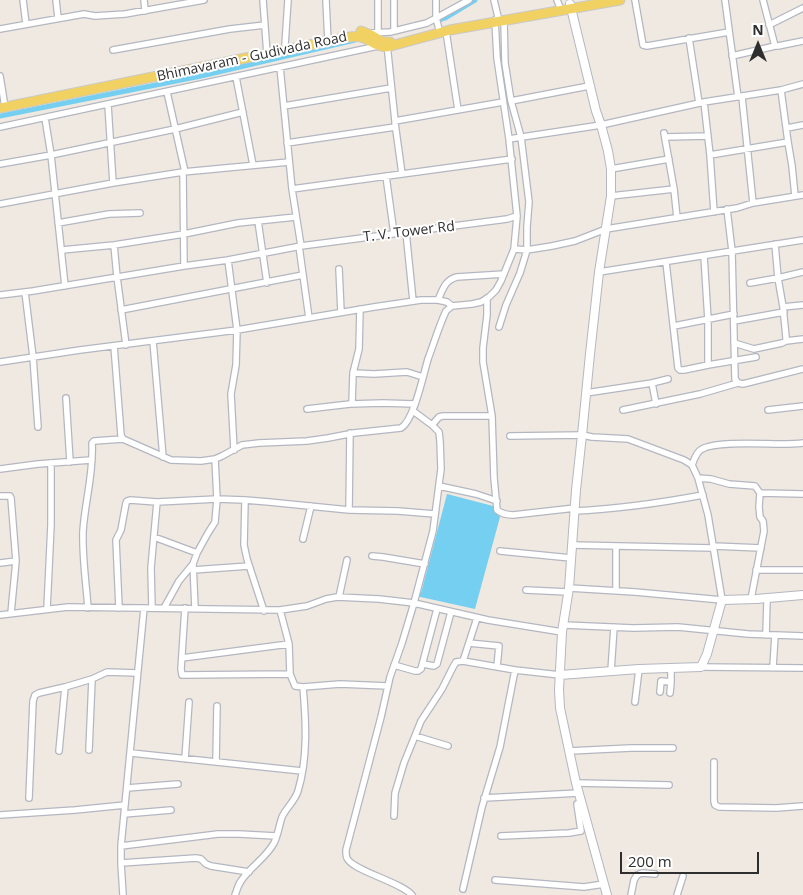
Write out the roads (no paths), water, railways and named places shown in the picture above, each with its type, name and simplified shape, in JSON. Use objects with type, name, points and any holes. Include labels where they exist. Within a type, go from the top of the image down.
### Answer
[{"type":"main road","points":[[570,6],[596,0]]},
{"type":"main road","points":[[374,39],[439,25],[498,20],[559,6],[620,0]]},
{"type":"main road","points":[[570,6],[589,86],[608,151],[612,196],[599,272],[574,510],[572,558],[563,629],[560,708],[597,885],[607,895]]},
{"type":"main road","name":"Bhimavaram - Gudivada Road","points":[[2,106],[286,49],[351,31],[374,39]]},
{"type":"main road","name":"Bhimavaram - Gudivada Road","points":[[266,52],[285,45],[327,39]]},
{"type":"main road","points":[[560,676],[639,669],[701,667],[707,654],[722,600],[803,594]]},
{"type":"street","points":[[23,0],[26,24]]},
{"type":"street","points":[[56,0],[58,18]]},
{"type":"street","points":[[144,0],[145,11]]},
{"type":"street","points":[[0,29],[84,14],[96,16],[125,14],[204,0]]},
{"type":"street","points":[[263,0],[266,52]]},
{"type":"street","points":[[285,45],[288,0]]},
{"type":"street","points":[[326,0],[327,39]]},
{"type":"street","points":[[378,0],[374,39],[391,88],[402,174]]},
{"type":"street","points":[[394,0],[394,31]]},
{"type":"street","points":[[436,0],[439,25],[458,110]]},
{"type":"street","points":[[0,127],[280,67],[374,39],[394,31],[427,23],[439,25],[469,0]]},
{"type":"street","points":[[494,0],[511,101],[522,137],[529,202],[527,250],[499,327]]},
{"type":"street","points":[[635,0],[643,45],[647,46],[729,32]]},
{"type":"street","points":[[725,0],[732,56],[748,148],[753,203]]},
{"type":"street","points":[[763,0],[774,46]]},
{"type":"street","points":[[769,25],[803,8]]},
{"type":"street","points":[[88,608],[83,531],[89,490],[92,443],[94,441],[123,439],[171,460],[201,461],[215,459],[242,445],[307,441],[350,433],[404,427],[413,411],[446,311],[452,306],[481,302],[496,290],[514,249],[517,216],[512,159],[497,58],[498,20]]},
{"type":"street","points":[[113,50],[265,24]]},
{"type":"street","points":[[689,38],[708,136],[714,212]]},
{"type":"street","points":[[732,56],[803,41]]},
{"type":"street","points":[[280,67],[292,189],[309,318]]},
{"type":"street","points":[[0,76],[2,106]]},
{"type":"street","points":[[236,76],[253,165]]},
{"type":"street","points":[[509,139],[601,125],[702,103],[781,90],[803,84]]},
{"type":"street","points":[[511,101],[589,86]]},
{"type":"street","points":[[284,106],[391,88]]},
{"type":"street","points":[[781,90],[795,196]]},
{"type":"street","points":[[167,92],[184,172],[184,266]]},
{"type":"street","points":[[287,143],[503,102]]},
{"type":"street","points":[[108,104],[113,183]]},
{"type":"street","points":[[0,164],[175,129],[243,112]]},
{"type":"street","points":[[45,118],[51,155],[65,286]]},
{"type":"street","points":[[787,128],[803,125]]},
{"type":"street","points":[[677,218],[674,189],[664,135],[708,136]]},
{"type":"street","points":[[710,155],[788,142]]},
{"type":"street","points":[[292,189],[512,159]]},
{"type":"street","points":[[611,169],[669,159]]},
{"type":"street","points":[[0,204],[184,172],[289,162]]},
{"type":"street","points":[[386,176],[394,234]]},
{"type":"street","points":[[612,196],[674,189]]},
{"type":"street","points":[[514,249],[527,250],[552,246],[568,243],[606,229],[727,210],[753,203],[803,195]]},
{"type":"street","points":[[727,210],[732,251],[735,379],[738,383]]},
{"type":"street","points":[[58,222],[109,214],[140,213]]},
{"type":"street","name":"T. V. Tower Rd","points":[[0,295],[228,260],[300,246],[507,219],[517,216]]},
{"type":"street","points":[[62,250],[296,217]]},
{"type":"street","points":[[258,221],[267,283]]},
{"type":"street","points":[[406,232],[412,301]]},
{"type":"street","points":[[599,272],[803,240]]},
{"type":"street","points":[[114,244],[120,310],[126,345]]},
{"type":"street","points":[[775,244],[786,341]]},
{"type":"street","points":[[704,256],[708,320],[708,365]]},
{"type":"street","points":[[228,260],[237,330],[236,365],[231,394],[234,450]]},
{"type":"street","points":[[666,262],[678,368],[684,370],[756,357]]},
{"type":"street","points":[[339,269],[341,312]]},
{"type":"street","points":[[750,282],[803,272]]},
{"type":"street","points":[[438,300],[446,283],[451,278],[457,276],[504,274]]},
{"type":"street","points":[[120,310],[303,275]]},
{"type":"street","points":[[24,292],[33,357],[38,427]]},
{"type":"street","points":[[487,298],[483,362],[492,416],[497,510],[507,515],[513,515],[614,509],[703,495]]},
{"type":"street","points":[[0,362],[237,330],[412,301],[438,300],[447,302],[452,306]]},
{"type":"street","points":[[674,326],[734,318],[803,305]]},
{"type":"street","points":[[352,404],[354,373],[359,349],[360,309]]},
{"type":"street","points":[[734,342],[754,349],[803,338]]},
{"type":"street","points":[[152,341],[163,457]]},
{"type":"street","points":[[114,346],[121,435],[123,439]]},
{"type":"street","points":[[622,410],[656,404],[803,369]]},
{"type":"street","points":[[354,373],[407,372],[423,377]]},
{"type":"street","points":[[586,393],[668,379]]},
{"type":"street","points":[[652,383],[656,404]]},
{"type":"street","points":[[66,398],[70,462]]},
{"type":"street","points":[[307,409],[352,404],[415,404]]},
{"type":"street","points":[[768,410],[803,406]]},
{"type":"street","points":[[412,895],[391,882],[350,862],[346,858],[346,850],[388,686],[414,603],[433,531],[441,469],[439,432],[413,411]]},
{"type":"street","points":[[432,425],[439,417],[443,416],[492,416]]},
{"type":"street","points":[[349,510],[350,433]]},
{"type":"street","points":[[510,436],[582,435],[628,439],[684,460],[692,465],[698,478],[708,515],[722,600],[616,591],[526,590]]},
{"type":"street","points":[[692,465],[695,456],[701,449],[711,446],[803,444]]},
{"type":"street","points":[[195,608],[193,567],[197,553],[215,522],[217,499],[215,459]]},
{"type":"street","points":[[0,469],[91,460]]},
{"type":"street","points":[[46,609],[52,525],[51,463]]},
{"type":"street","points":[[698,478],[755,486],[760,493],[760,517],[763,521],[764,531],[751,599]]},
{"type":"street","points":[[439,486],[476,494],[496,501]]},
{"type":"street","points":[[760,493],[803,494]]},
{"type":"street","points":[[0,496],[10,496],[11,498],[16,561],[11,614]]},
{"type":"street","points":[[119,608],[116,540],[121,530],[126,503],[130,500],[157,502],[217,499],[245,500],[349,510],[435,514]]},
{"type":"street","points":[[245,500],[244,545],[264,611]]},
{"type":"street","points":[[152,608],[151,568],[157,502]]},
{"type":"street","points":[[303,539],[311,506]]},
{"type":"street","points":[[154,537],[197,553]]},
{"type":"street","points":[[572,545],[761,548]]},
{"type":"street","points":[[616,547],[616,591]]},
{"type":"street","points":[[500,551],[572,558]]},
{"type":"street","points":[[372,556],[425,564]]},
{"type":"street","points":[[339,597],[346,560]]},
{"type":"street","points":[[0,562],[16,561]]},
{"type":"street","points":[[164,608],[179,581],[193,567],[249,566]]},
{"type":"street","points":[[756,570],[803,570]]},
{"type":"street","points":[[0,615],[68,607],[195,608],[264,611],[307,606],[326,599],[339,597],[414,603],[477,618],[563,629],[678,627],[766,635],[803,636]]},
{"type":"street","points":[[766,635],[767,601]]},
{"type":"street","points":[[123,895],[121,846],[144,608]]},
{"type":"street","points":[[185,608],[182,675],[290,674]]},
{"type":"street","points":[[394,665],[418,671],[421,669],[437,609]]},
{"type":"street","points":[[280,610],[289,644],[290,674],[295,686],[340,684],[388,686]]},
{"type":"street","points":[[422,664],[434,666],[437,664],[451,612]]},
{"type":"street","points":[[463,661],[477,618]]},
{"type":"street","points":[[611,672],[614,627]]},
{"type":"street","points":[[773,667],[775,635]]},
{"type":"street","points":[[469,643],[499,646],[497,667]]},
{"type":"street","points":[[182,658],[289,644]]},
{"type":"street","points":[[394,816],[395,794],[414,736],[421,721],[442,690],[456,662],[463,661],[560,676]]},
{"type":"street","points":[[701,667],[803,668]]},
{"type":"street","points":[[670,693],[671,668]]},
{"type":"street","points":[[635,702],[639,669]]},
{"type":"street","points":[[463,889],[484,798],[500,747],[515,670]]},
{"type":"street","points":[[29,798],[33,701],[35,695],[92,679],[107,672],[137,673]]},
{"type":"street","points":[[89,750],[92,679]]},
{"type":"street","points":[[660,692],[661,681],[671,682]]},
{"type":"street","points":[[59,751],[65,687]]},
{"type":"street","points":[[235,895],[241,881],[274,843],[282,818],[296,795],[302,771],[305,744],[303,687]]},
{"type":"street","points":[[185,759],[189,702]]},
{"type":"street","points":[[216,762],[217,706]]},
{"type":"street","points":[[414,736],[448,746]]},
{"type":"street","points":[[569,751],[673,748]]},
{"type":"street","points":[[131,753],[302,771]]},
{"type":"street","points":[[714,762],[714,801],[715,805],[719,807],[776,808],[803,806]]},
{"type":"street","points":[[576,782],[669,785]]},
{"type":"street","points":[[127,788],[178,784]]},
{"type":"street","points":[[484,798],[579,793]]},
{"type":"street","points":[[501,836],[581,831],[577,804],[581,803]]},
{"type":"street","points":[[0,815],[125,805]]},
{"type":"street","points":[[124,814],[172,810]]},
{"type":"street","points":[[121,846],[218,834],[276,836]]},
{"type":"street","points":[[121,864],[196,858],[211,866],[249,872]]},
{"type":"street","points":[[631,895],[637,875],[642,873],[655,874]]},
{"type":"street","points":[[677,895],[683,876]]},
{"type":"street","points":[[495,880],[584,887],[597,885]]},
{"type":"water","points":[[447,494],[493,506],[500,517],[475,609],[416,596],[421,593]]},
{"type":"waterway","points":[[434,22],[445,18],[475,0]]},
{"type":"waterway","points":[[0,116],[201,76],[355,40]]}]
